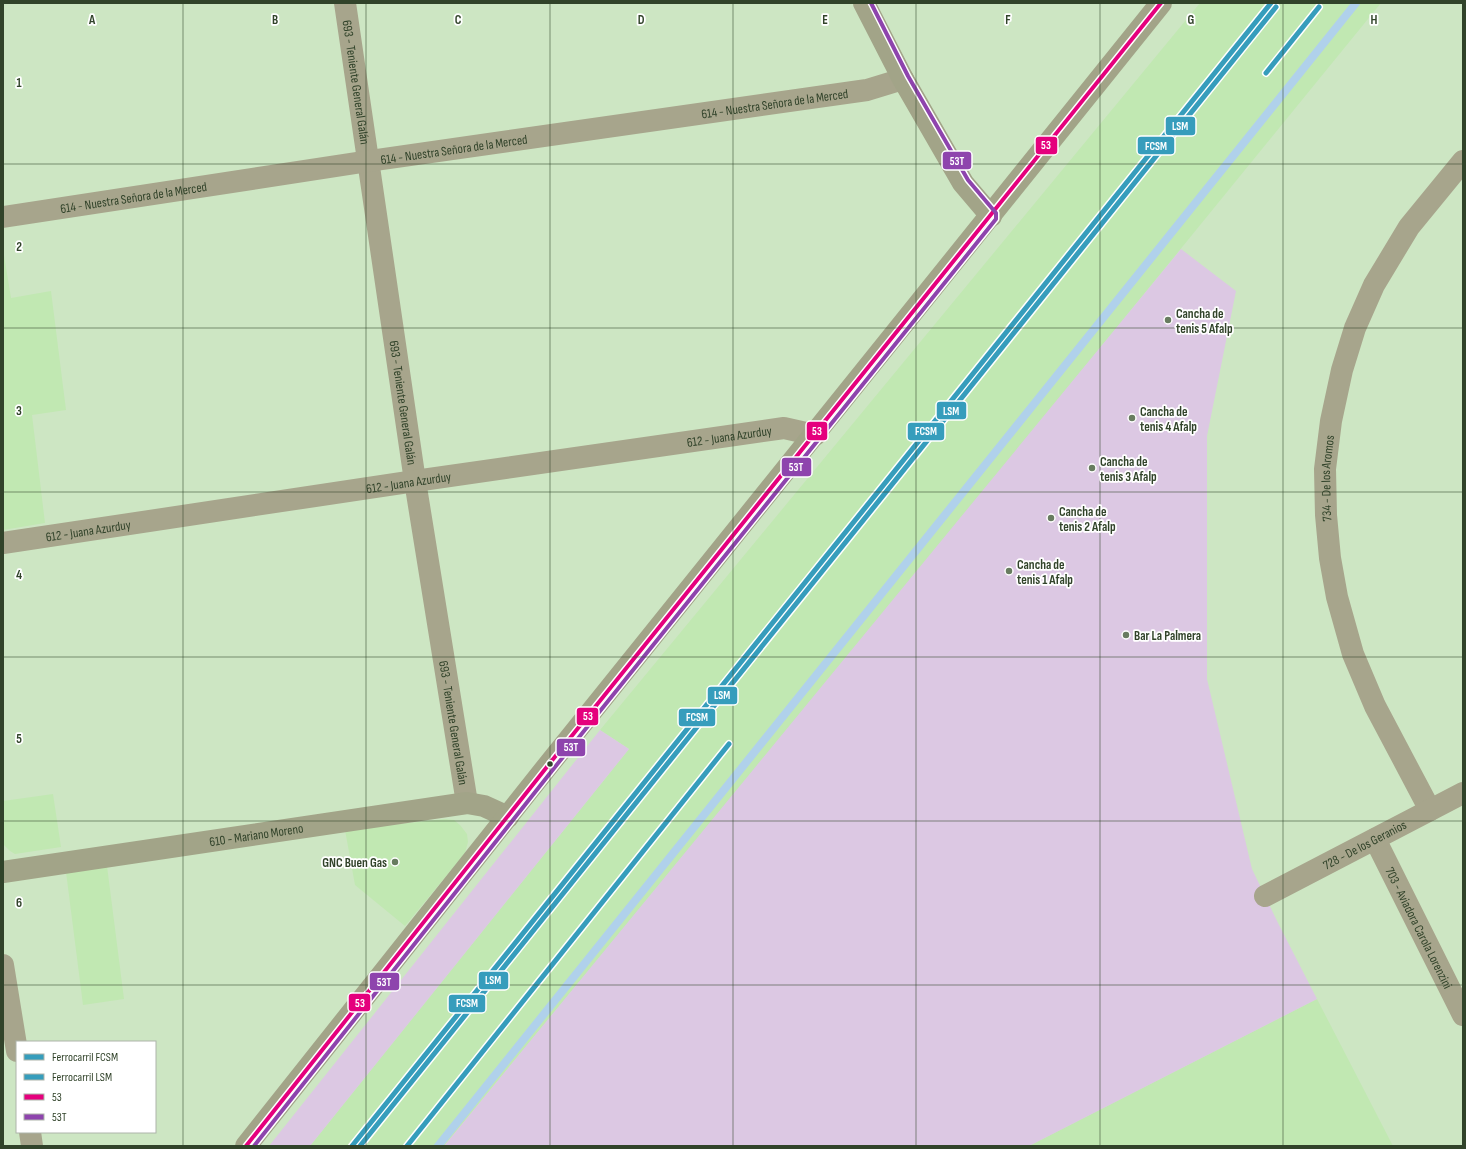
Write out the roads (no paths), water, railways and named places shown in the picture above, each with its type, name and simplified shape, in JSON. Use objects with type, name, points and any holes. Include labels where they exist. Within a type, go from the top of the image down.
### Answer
[{"type":"street","name":"693 - Teniente General Galán","points":[[345,3],[415,481],[467,802]]},
{"type":"street","points":[[864,3],[903,79],[963,183],[991,216]]},
{"type":"street","points":[[246,1146],[814,434],[1161,3]]},
{"type":"street","name":"614 - Nuestra Señora de la Merced","points":[[3,217],[369,161],[867,90],[903,79]]},
{"type":"street","name":"734 - De los Aromos","points":[[1430,810],[1376,706],[1353,654],[1336,597],[1330,558],[1326,515],[1326,469],[1331,420],[1342,370],[1355,328],[1374,285],[1408,227],[1463,161]]},
{"type":"street","name":"612 - Juana Azurduy","points":[[3,543],[415,481],[784,428],[814,434]]},
{"type":"street","name":"728 - De los Geranios","points":[[1266,896],[1463,794]]},
{"type":"street","name":"610 - Mariano Moreno","points":[[3,872],[467,802],[484,806],[508,817]]},
{"type":"street","name":"703 - Aviadora Carola Lorenzini","points":[[1375,839],[1463,1015]]},
{"type":"street","points":[[3,965],[16,1045]]},
{"type":"street","points":[[30,1133],[32,1146]]},
{"type":"waterway","points":[[438,1146],[1356,3]]},
{"type":"rail line","name":"FCSM","points":[[352,1146],[1271,3]]},
{"type":"rail line","name":"LSM","points":[[360,1146],[1276,7]]},
{"type":"rail line","name":"LSM","points":[[1266,73],[1319,7]]},
{"type":"rail line","name":"LSM","points":[[407,1146],[729,744]]},
{"type":"place","name":"Cancha de tenis 5 Afalp","points":[[1168,320]]},
{"type":"place","name":"Cancha de tenis 4 Afalp","points":[[1132,418]]},
{"type":"place","name":"Cancha de tenis 3 Afalp","points":[[1092,468]]},
{"type":"place","name":"Cancha de tenis 2 Afalp","points":[[1051,518]]},
{"type":"place","name":"Cancha de tenis 1 Afalp","points":[[1009,571]]},
{"type":"place","name":"Bar La Palmera","points":[[1126,635]]},
{"type":"place","name":"GNC Buen Gas","points":[[395,862]]}]
